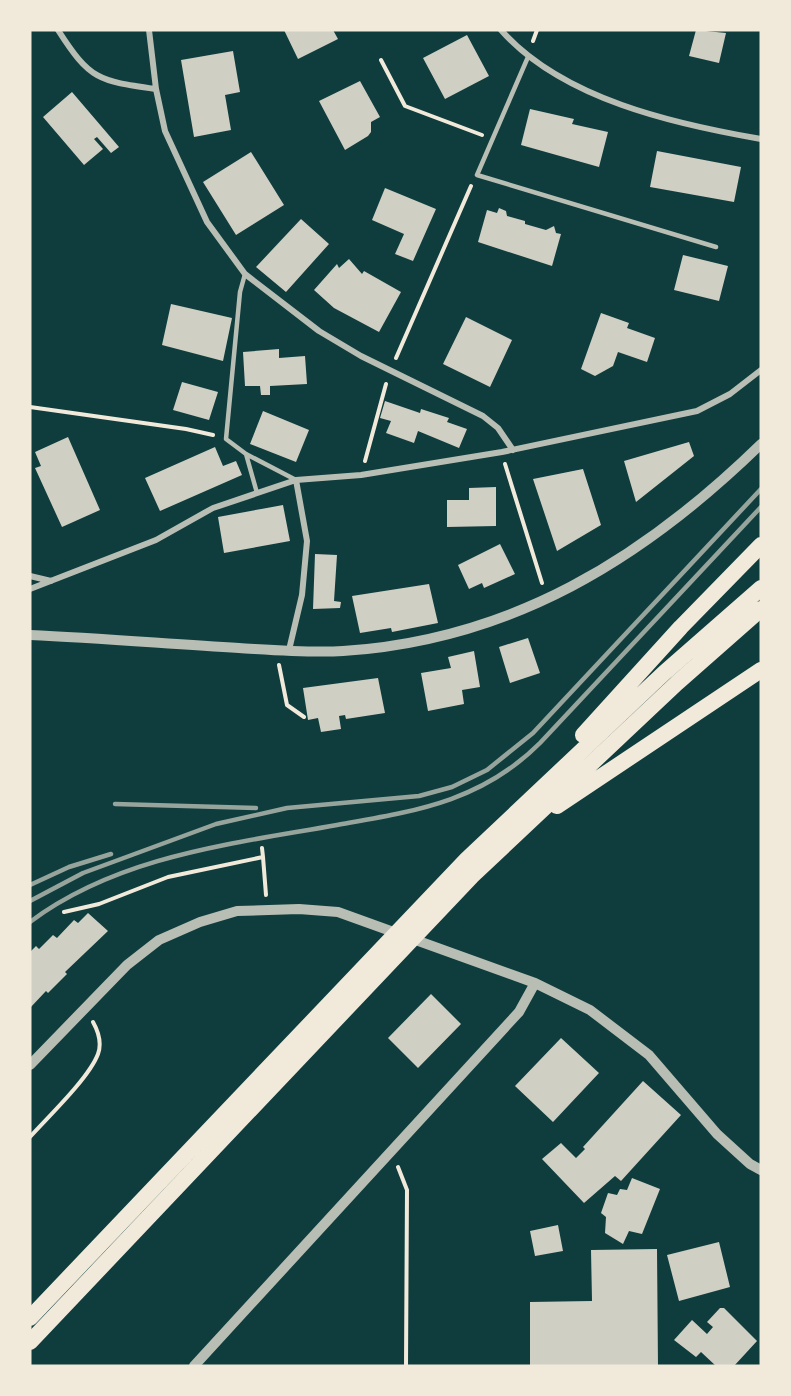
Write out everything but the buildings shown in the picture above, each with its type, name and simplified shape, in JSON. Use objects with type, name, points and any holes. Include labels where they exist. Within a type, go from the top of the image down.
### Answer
[{"type":"highway","points":[[30,1342],[398,953],[428,910],[515,811],[681,627],[761,545]]},
{"type":"highway","points":[[515,811],[761,588]]},
{"type":"highway","points":[[30,1318],[380,948],[428,910],[516,833],[677,683],[761,609]]},
{"type":"highway","points":[[516,833],[761,670]]},
{"type":"street","points":[[58,30],[78,61],[91,73],[116,83],[156,89]]},
{"type":"street","points":[[149,30],[156,89],[165,131],[207,222],[245,273],[319,331],[390,371],[483,417],[498,428],[513,450]]},
{"type":"street","points":[[501,30],[528,57],[571,81],[624,104],[685,125],[761,139]]},
{"type":"street","points":[[30,589],[156,540],[213,508],[296,480],[361,475],[502,452],[697,411],[730,394],[761,370]]},
{"type":"street","points":[[30,635],[341,651],[448,635],[547,600],[592,578],[642,546],[714,490],[761,444]]},
{"type":"street","points":[[289,650],[302,595],[307,541],[296,480]]},
{"type":"street","points":[[30,576],[52,581]]},
{"type":"street","points":[[30,1065],[127,965],[159,940],[237,911],[267,908],[338,912],[535,983],[590,1010],[649,1055],[717,1134],[750,1164],[761,1170]]},
{"type":"street","points":[[194,1366],[519,1012],[535,983]]},
{"type":"lane","points":[[528,57],[477,175],[716,247]]},
{"type":"lane","points":[[245,273],[240,292],[226,439],[246,454],[296,480]]},
{"type":"lane","points":[[246,454],[257,493]]},
{"type":"path","points":[[381,60],[405,105],[492,139]]},
{"type":"path","points":[[361,475],[390,371],[477,175]]},
{"type":"path","points":[[30,406],[186,429],[226,439]]},
{"type":"path","points":[[502,452],[547,600]]},
{"type":"path","points":[[279,666],[287,705],[304,717]]},
{"type":"path","points":[[262,848],[266,892]]},
{"type":"path","points":[[64,912],[99,904],[168,877],[263,857]]},
{"type":"path","points":[[30,1137],[87,1072],[99,1053],[99,1032],[86,1008]]},
{"type":"path","points":[[392,1149],[406,1190],[406,1366]]},
{"type":"railway","points":[[30,901],[83,873],[216,824],[287,808],[419,796],[452,787],[487,770],[533,733],[761,489]]},
{"type":"railway","points":[[30,922],[64,900],[138,867],[216,847],[393,815],[446,801],[494,779],[518,763],[540,743],[761,507]]},
{"type":"railway","points":[[115,804],[256,808]]},
{"type":"railway","points":[[30,885],[69,867],[111,854]]}]
